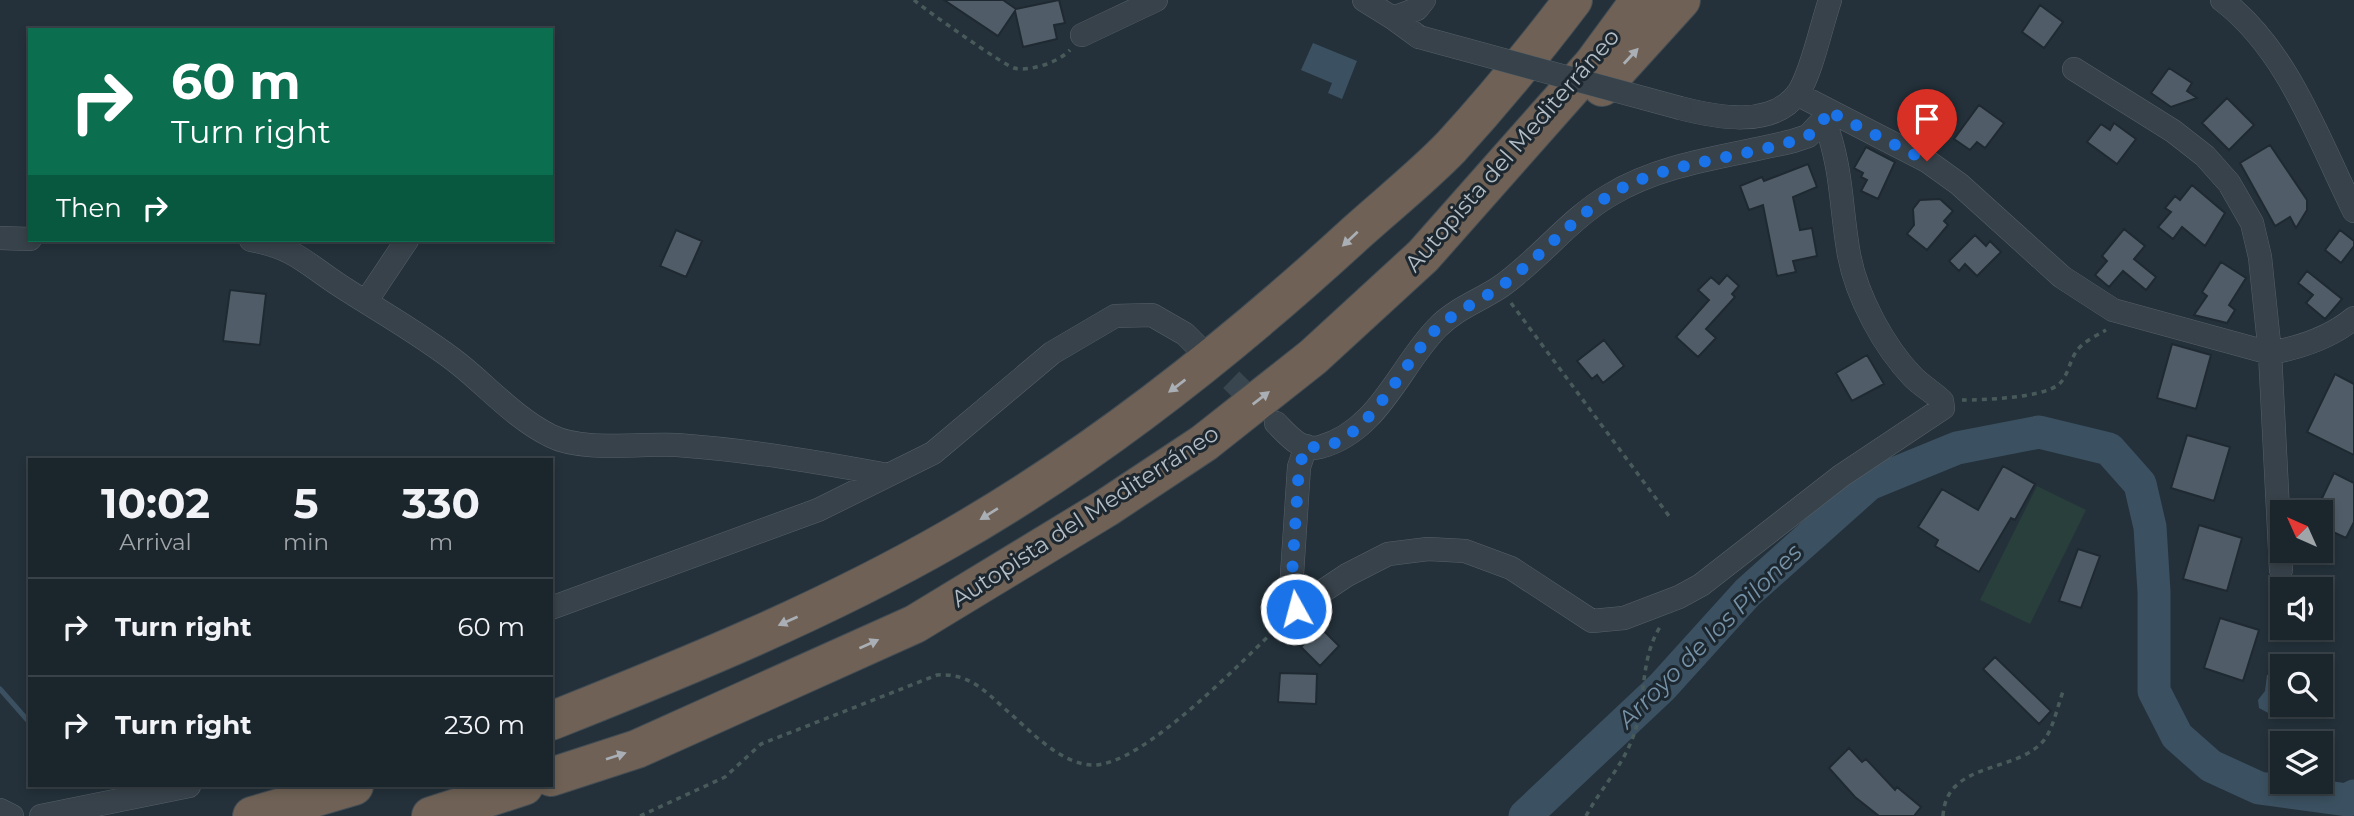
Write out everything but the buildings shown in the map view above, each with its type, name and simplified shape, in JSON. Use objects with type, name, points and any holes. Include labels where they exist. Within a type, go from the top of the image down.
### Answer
[{"type":"highway","points":[[1400,192],[1436,138],[1507,48],[1540,0]]},
{"type":"highway","points":[[553,720],[658,679],[828,603],[951,538],[1067,464],[1180,384],[1290,293],[1449,149],[1573,0]]},
{"type":"highway","name":"Autopista del Mediterráneo","points":[[553,776],[637,749],[915,624],[1106,508],[1204,443],[1313,357],[1423,256],[1592,64],[1640,0]]},
{"type":"highway","points":[[1423,256],[1495,200],[1681,0]]},
{"type":"highway","points":[[252,816],[351,787]]},
{"type":"highway","points":[[432,816],[521,787]]},
{"type":"street","points":[[1082,35],[1156,0]]},
{"type":"street","points":[[1364,0],[1419,37],[1717,117],[1754,116],[1774,111],[1797,94],[1830,0]]},
{"type":"street","points":[[1393,18],[1417,9],[1424,0]]},
{"type":"street","points":[[2222,0],[2260,40],[2289,81],[2354,211]]},
{"type":"street","points":[[2074,69],[2173,131],[2204,156],[2229,183],[2252,223],[2260,257],[2270,353],[2281,570]]},
{"type":"street","points":[[1797,94],[1825,115],[1927,161],[1959,184],[2062,277],[2113,310],[2270,353],[2313,340],[2354,318]]},
{"type":"street","points":[[1276,423],[1297,444],[1317,449],[1339,439],[1366,419],[1392,390],[1438,326],[1463,307],[1499,288],[1608,195],[1663,171],[1808,136],[1825,115]]},
{"type":"street","points":[[1306,446],[1299,467],[1291,590],[1296,609],[1347,575],[1388,554],[1428,549],[1465,551],[1511,568],[1592,621],[1625,618],[1679,597],[1763,539],[1841,476],[1943,408],[1942,401],[1913,377],[1884,338],[1864,298],[1850,257],[1842,179],[1825,115]]},
{"type":"street","points":[[0,239],[28,239]]},
{"type":"street","points":[[264,242],[278,244],[305,258],[338,285],[367,300],[457,362],[529,422],[552,437],[578,443],[677,445],[811,460],[887,475]]},
{"type":"street","points":[[367,300],[406,242]]},
{"type":"street","points":[[553,607],[818,510],[933,453],[1052,353],[1115,316],[1152,315],[1185,334],[1207,356]]},
{"type":"street","points":[[41,816],[184,787]]},
{"type":"street","points":[[0,810],[12,816]]},
{"type":"path","points":[[914,0],[1014,68],[1042,66],[1065,55],[1082,35]]},
{"type":"path","points":[[1499,288],[1669,516]]},
{"type":"path","points":[[1942,401],[1990,399],[2049,390],[2059,384],[2066,375],[2078,349],[2129,314]]},
{"type":"path","points":[[1586,816],[1621,766],[1630,744],[1651,641],[1679,597]]},
{"type":"path","points":[[640,816],[726,777],[761,744],[937,675],[957,674],[981,688],[1060,755],[1091,765],[1115,762],[1179,719],[1296,609]]},
{"type":"path","points":[[1943,816],[1954,786],[1974,772],[2030,753],[2046,738],[2064,688]]},
{"type":"green space","points":[[2037,486],[2086,510],[2030,624],[1980,600]]},
{"type":"water","points":[[1313,43],[1357,61],[1342,99],[1328,93],[1332,83],[1301,70]]},
{"type":"water","points":[[2267,675],[2270,675],[2270,714],[2259,708],[2258,700],[2265,691]]},
{"type":"waterway","name":"Arroyo de los Pilones","points":[[1525,816],[1662,687],[1748,592],[1869,484],[1957,448],[2039,432],[2109,449],[2140,484],[2150,527],[2154,592],[2154,691],[2177,736],[2211,766],[2259,788],[2348,800],[2354,796]]},
{"type":"waterway","points":[[0,689],[28,721]]},
{"type":"tunnel","points":[[1207,356],[1262,410]]},
{"type":"route","points":[[1296,609],[1291,590],[1299,467],[1306,446],[1317,449],[1339,439],[1366,419],[1392,390],[1438,326],[1463,307],[1499,288],[1608,195],[1663,171],[1772,147],[1808,136],[1824,119],[1826,110],[1927,161]]}]
